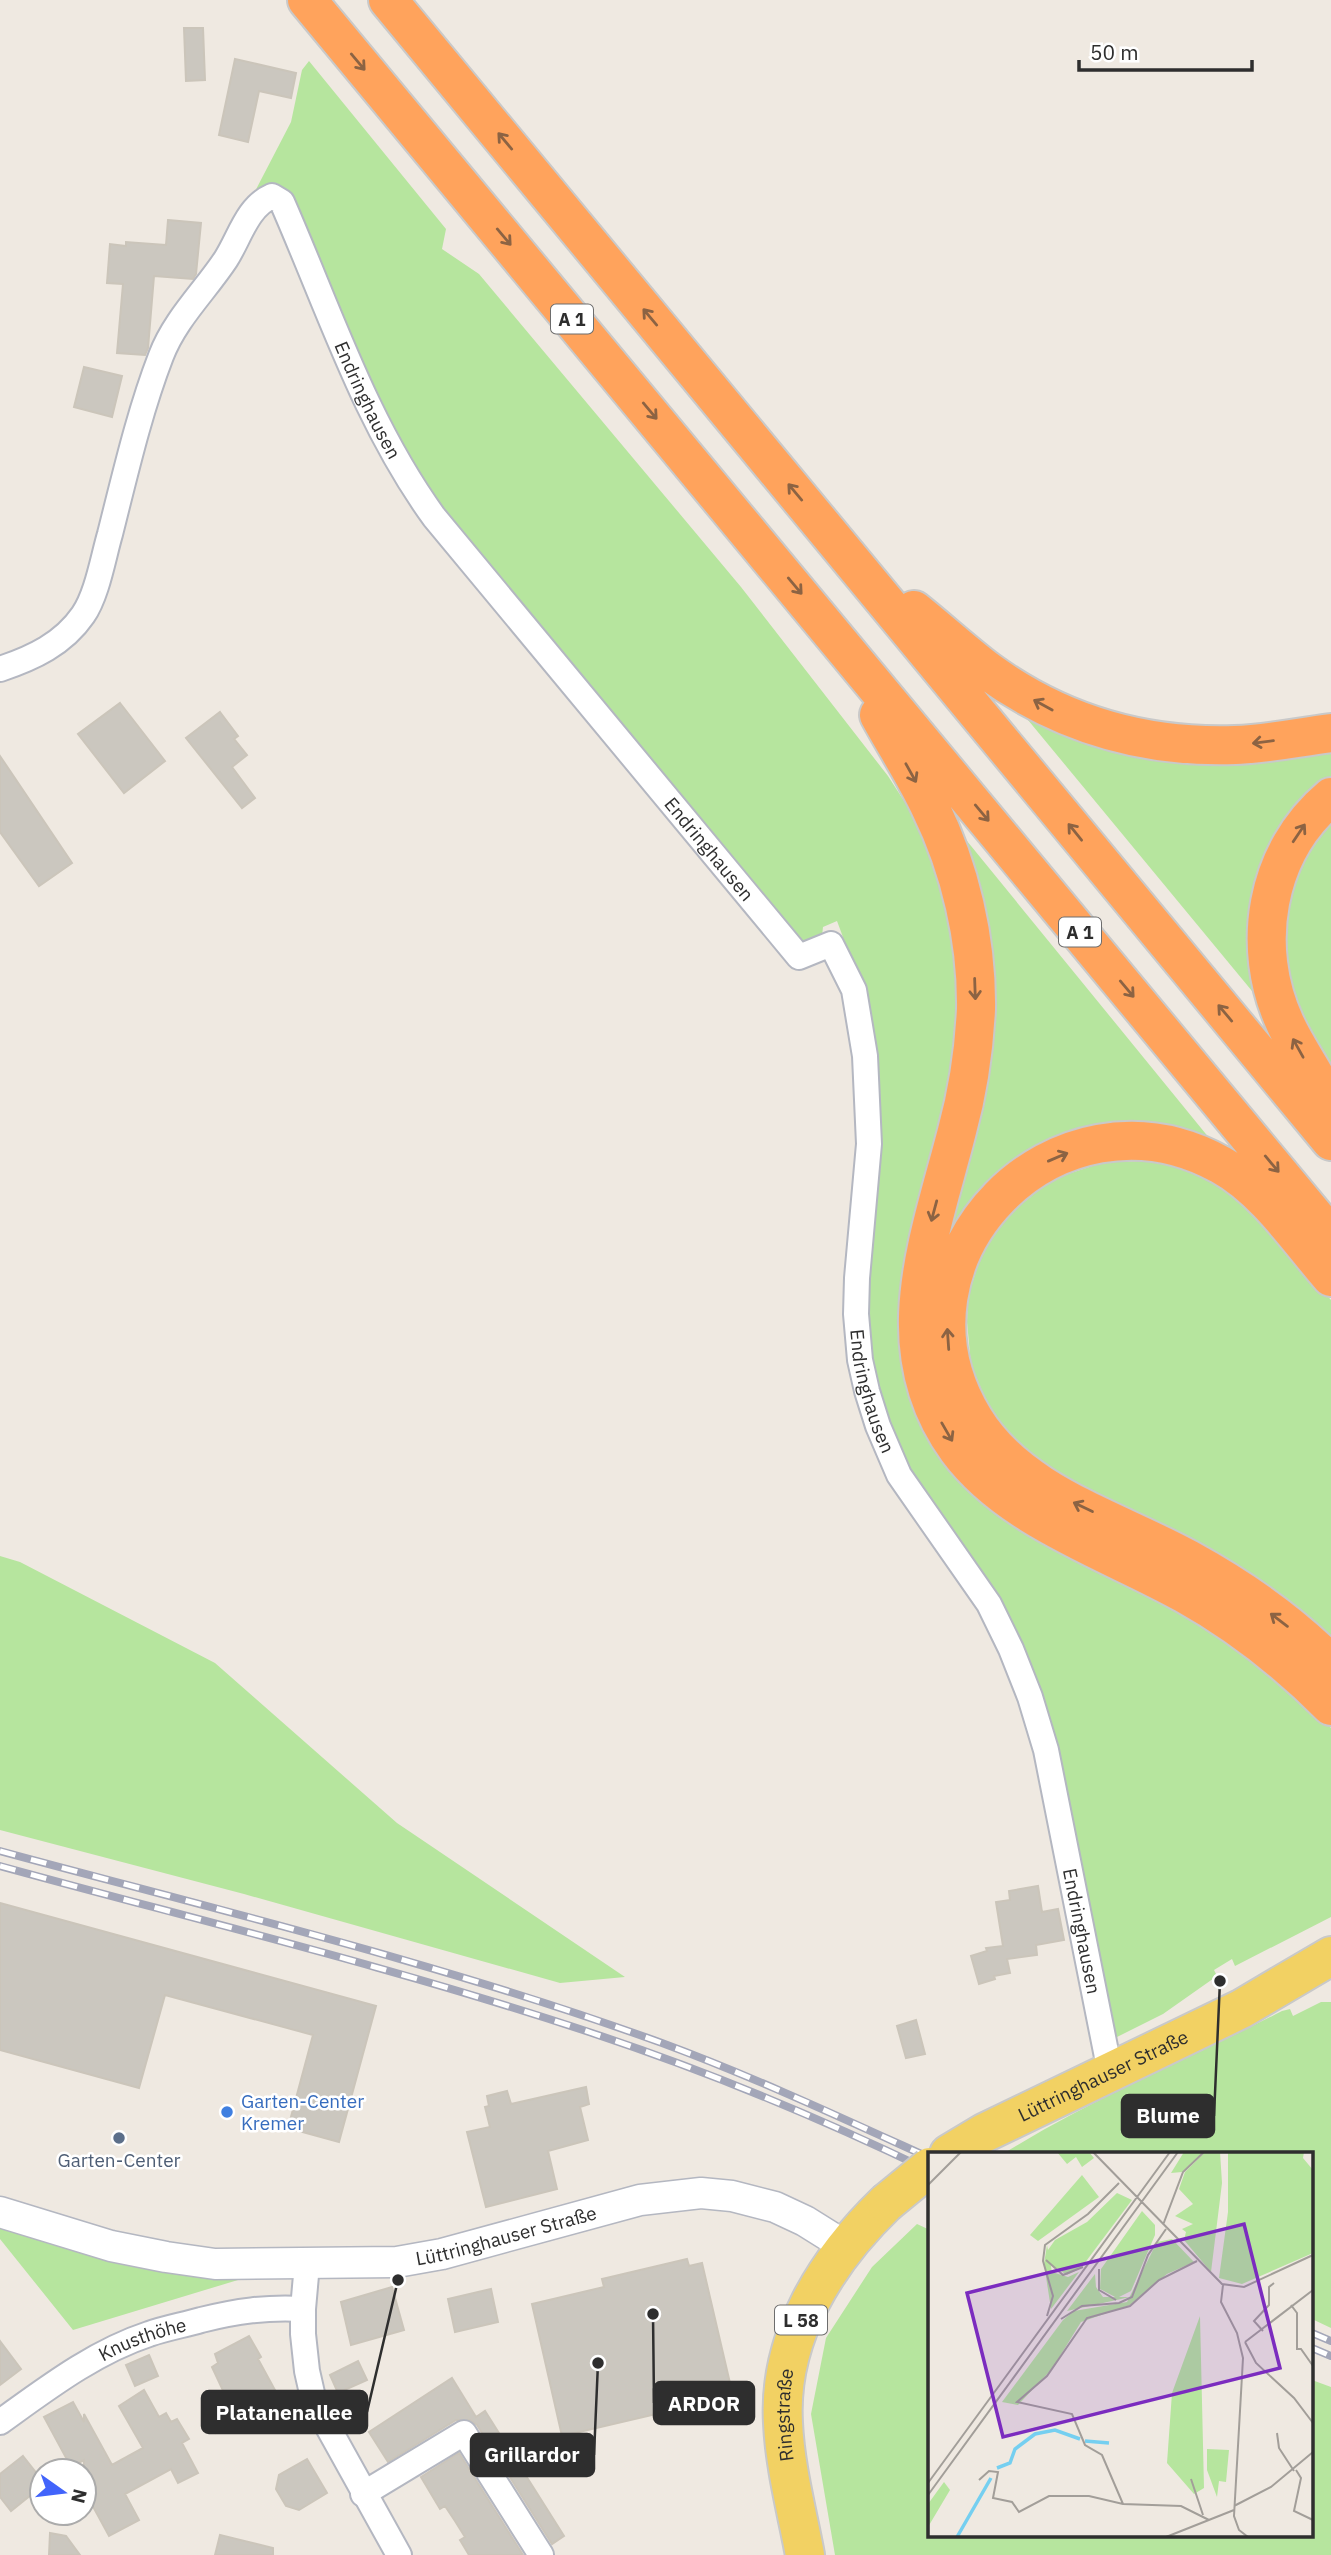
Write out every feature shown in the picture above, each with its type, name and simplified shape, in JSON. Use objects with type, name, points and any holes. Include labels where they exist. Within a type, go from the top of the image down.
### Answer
[{"type":"highway","name":"A 1","points":[[307,0],[1331,1236]]},
{"type":"highway","points":[[388,0],[1331,1141]]},
{"type":"highway","points":[[855,563],[988,670],[1037,702],[1079,722],[1124,736],[1187,745],[1244,744],[1331,733]]},
{"type":"highway","points":[[830,628],[930,806],[954,867],[970,936],[976,1007],[972,1059],[957,1131],[924,1254],[918,1299],[922,1370],[937,1413],[949,1437],[964,1457],[1004,1495],[1061,1530],[1189,1596],[1254,1641],[1331,1706]]},
{"type":"highway","points":[[1331,797],[1303,828],[1279,869],[1266,932],[1268,963],[1279,1009],[1331,1108]]},
{"type":"highway","points":[[1331,1277],[1252,1188],[1222,1166],[1189,1152],[1146,1142],[1099,1144],[1077,1149],[1046,1162],[1010,1186],[987,1209],[968,1240],[953,1277],[947,1338],[953,1368],[967,1406],[989,1440],[1014,1467],[1049,1490],[1142,1535],[1226,1582],[1295,1632],[1331,1664]]},
{"type":"main road","name":"Lüttringhauser Straße","points":[[952,2152],[1005,2122],[1241,2009],[1331,1956]]},
{"type":"main road","name":"L 58","points":[[845,2246],[886,2203],[928,2169]]},
{"type":"main road","name":"Ringstraße","points":[[806,2555],[783,2426],[784,2385],[790,2354],[803,2315],[845,2246]]},
{"type":"street","name":"Endringhausen","points":[[0,669],[25,661],[52,647],[84,614],[98,577],[145,401],[163,352],[183,316],[227,257],[247,219],[263,200],[272,196],[282,202],[373,415],[403,471],[434,517],[799,957],[831,944],[854,990],[862,1025],[868,1103],[869,1144],[856,1314],[860,1360],[867,1391],[878,1426],[899,1475],[989,1604],[1030,1697],[1051,1772],[1110,2072]]},
{"type":"street","name":"Lüttringhauser Straße","points":[[0,2212],[111,2246],[215,2264],[397,2262],[414,2260],[640,2200],[663,2195],[701,2193],[733,2196],[775,2207],[805,2221],[845,2246]]},
{"type":"street","points":[[307,2264],[303,2309],[307,2371],[314,2402],[399,2555]]},
{"type":"street","name":"Knusthöhe","points":[[0,2422],[86,2364],[147,2334],[233,2312],[271,2307],[303,2309]]},
{"type":"street","points":[[363,2494],[464,2433],[541,2555]]},
{"type":"green space","points":[[309,61],[446,229],[442,249],[479,274],[741,587],[888,776],[924,832],[946,887],[961,994],[961,1047],[905,1330],[1183,1606],[1317,1712],[1331,1728],[1331,1917],[1235,1966],[1232,1959],[1214,1970],[1217,1976],[1163,2014],[1115,2038],[1052,1739],[913,1478],[876,1391],[866,1324],[866,999],[837,921],[823,927],[822,936],[808,944],[795,938],[407,469],[289,194],[250,201],[291,122],[302,70]]},
{"type":"green space","points":[[1009,697],[1027,707],[1331,742],[1331,785],[1302,812],[1271,1014]]},
{"type":"green space","points":[[1331,810],[1331,1083],[1294,1018],[1278,905]]},
{"type":"green space","points":[[958,830],[1223,1155],[1123,1132],[951,1253],[984,1464],[940,1234],[967,1133]]},
{"type":"green space","points":[[1147,1161],[1198,1169],[1252,1212],[1331,1300],[1331,1651],[1154,1531],[1003,1440],[971,1365],[967,1322],[968,1297],[981,1255],[1004,1217],[1056,1178],[1104,1162]]},
{"type":"green space","points":[[0,1556],[20,1562],[215,1663],[397,1823],[625,1977],[560,1983],[244,1894],[0,1830]]},
{"type":"green space","points":[[1321,2002],[1331,2002],[1331,2328],[1314,2320],[1314,2152],[1006,2152],[1106,2097],[1282,2011],[1290,2009],[1293,2016]]},
{"type":"green space","points":[[917,2224],[928,2229],[928,2538],[1314,2538],[1314,2381],[1331,2387],[1331,2555],[835,2555],[811,2414],[826,2338],[872,2267]]},
{"type":"green space","points":[[0,2227],[170,2271],[238,2280],[73,2330],[0,2239]]},
{"type":"building","points":[[184,28],[203,28],[205,80],[186,81]]},
{"type":"building","points":[[235,59],[296,73],[291,98],[259,91],[248,142],[219,135]]},
{"type":"building","points":[[168,220],[201,223],[196,274],[193,279],[154,276],[148,348],[145,355],[117,353],[123,284],[107,283],[110,244],[126,246],[126,242],[166,245]]},
{"type":"building","points":[[84,367],[122,376],[112,417],[74,407]]},
{"type":"building","points":[[120,703],[165,761],[124,793],[78,734]]},
{"type":"building","points":[[220,712],[238,736],[234,739],[247,755],[232,767],[255,798],[242,808],[186,738]]},
{"type":"building","points":[[0,756],[72,863],[39,886],[0,832]]},
{"type":"building","points":[[1038,1886],[1042,1912],[1058,1909],[1064,1940],[1036,1945],[1037,1955],[1007,1959],[1010,1973],[994,1976],[995,1979],[979,1984],[971,1956],[987,1951],[986,1948],[1003,1946],[996,1902],[1010,1900],[1009,1891]]},
{"type":"building","points":[[0,1903],[376,2006],[339,2142],[288,2128],[313,2035],[165,1995],[139,2088],[0,2050]]},
{"type":"building","points":[[916,2020],[925,2054],[906,2058],[897,2026]]},
{"type":"building","points":[[586,2087],[589,2104],[580,2107],[588,2140],[548,2151],[557,2189],[486,2207],[467,2132],[490,2127],[485,2107],[489,2106],[487,2096],[507,2091],[511,2104]]},
{"type":"building","points":[[687,2259],[689,2266],[702,2263],[733,2396],[562,2436],[532,2304],[604,2287],[602,2279]]},
{"type":"building","points":[[392,2287],[404,2330],[351,2345],[341,2302]]},
{"type":"building","points":[[491,2289],[498,2322],[455,2332],[448,2299]]},
{"type":"building","points":[[249,2336],[281,2401],[216,2433],[204,2412],[227,2399],[212,2367],[218,2363],[215,2354]]},
{"type":"building","points":[[0,2341],[21,2369],[0,2385]]},
{"type":"building","points":[[149,2355],[158,2376],[135,2386],[126,2365]]},
{"type":"building","points":[[358,2361],[367,2380],[338,2393],[330,2375]]},
{"type":"building","points":[[452,2378],[476,2417],[485,2411],[564,2536],[552,2544],[477,2425],[470,2420],[456,2420],[388,2462],[369,2432]]},
{"type":"building","points":[[144,2390],[159,2417],[166,2413],[171,2422],[177,2419],[189,2439],[182,2443],[198,2473],[178,2483],[171,2469],[125,2494],[139,2520],[109,2536],[98,2516],[98,2457],[66,2457],[44,2417],[73,2402],[84,2422],[84,2414],[112,2465],[143,2448],[119,2406]]},
{"type":"building","points":[[459,2453],[523,2555],[469,2555],[460,2540],[465,2537],[455,2521],[445,2506],[440,2509],[421,2477]]},
{"type":"building","points":[[23,2456],[28,2462],[28,2497],[11,2511],[0,2497],[0,2474]]},
{"type":"building","points":[[307,2459],[327,2493],[299,2510],[286,2506],[276,2489],[279,2475]]},
{"type":"building","points":[[50,2533],[66,2536],[80,2555],[49,2555]]},
{"type":"building","points":[[220,2535],[273,2548],[273,2555],[215,2555]]},
{"type":"railway","points":[[0,1851],[334,1940],[581,2015],[730,2070],[928,2157]]},
{"type":"railway","points":[[0,1866],[371,1966],[519,2009],[678,2063],[763,2096],[928,2170]]},
{"type":"railway","points":[[1314,2334],[1331,2341]]},
{"type":"railway","points":[[1314,2349],[1331,2356]]},
{"type":"place","name":"Blume","points":[[1220,1981]]},
{"type":"place","name":"Garten-Center Kremer","points":[[227,2112]]},
{"type":"place","name":"Garten-Center","points":[[119,2138]]},
{"type":"place","name":"Platanenallee","points":[[398,2280]]},
{"type":"place","name":"ARDOR","points":[[653,2314]]},
{"type":"place","name":"Grillardor","points":[[598,2363]]}]
